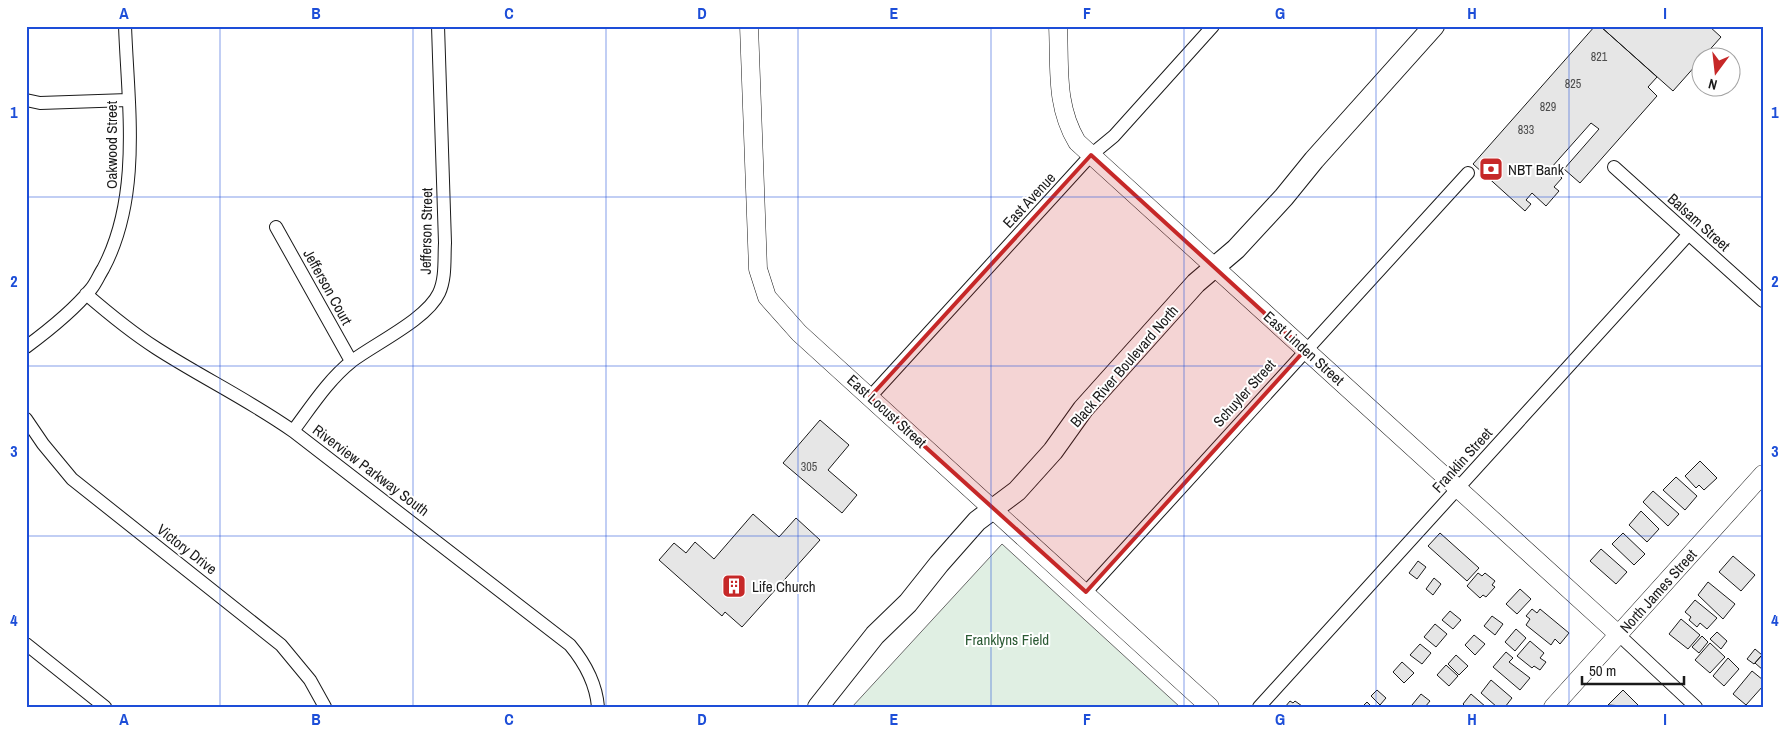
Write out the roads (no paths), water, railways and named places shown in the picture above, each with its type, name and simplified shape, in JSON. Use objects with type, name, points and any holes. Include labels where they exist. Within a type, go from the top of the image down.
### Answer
[{"type":"main road","name":"Black River Boulevard North","points":[[818,707],[875,636],[908,603],[977,521],[1023,484],[1053,451],[1084,409],[1214,267],[1236,249],[1284,197],[1314,160],[1434,26]]},
{"type":"street","points":[[125,26],[134,26]]},
{"type":"street","name":"Oakwood Street","points":[[26,347],[51,329],[93,287],[110,256],[123,219],[129,186],[125,26]]},
{"type":"street","name":"Jefferson Street","points":[[293,431],[325,387],[351,362],[418,316],[438,294],[444,274],[438,26]]},
{"type":"street","name":"East Locust Street","points":[[749,26],[758,269],[762,286],[774,307],[1210,707]]},
{"type":"street","name":"East Linden Street","points":[[1058,26],[1061,104],[1067,124],[1078,142],[1619,635]]},
{"type":"street","name":"East Avenue","points":[[870,397],[1091,155],[1114,136],[1213,26]]},
{"type":"street","points":[[26,100],[40,103],[128,100]]},
{"type":"street","name":"Balsam Street","points":[[1614,167],[1763,301]]},
{"type":"street","name":"Schuyler Street","points":[[1086,592],[1468,173]]},
{"type":"street","name":"Jefferson Court","points":[[276,228],[351,362]]},
{"type":"street","name":"Franklin Street","points":[[1259,707],[1688,235]]},
{"type":"street","name":"Riverview Parkway South","points":[[86,294],[115,320],[155,348],[263,410],[293,431],[570,645],[586,667],[597,692],[598,707]]},
{"type":"street","name":"Victory Drive","points":[[26,419],[42,444],[72,479],[281,645],[310,680],[325,707]]},
{"type":"street","name":"North James Street","points":[[1553,707],[1763,474]]},
{"type":"street","points":[[1619,635],[1696,707]]},
{"type":"street","points":[[26,644],[105,707]]},
{"type":"place","name":"NBT Bank","points":[[1491,169]]},
{"type":"place","name":"Life Church","points":[[734,586]]},
{"type":"park label","name":"Franklyns Field","points":[[1007,639]]}]
